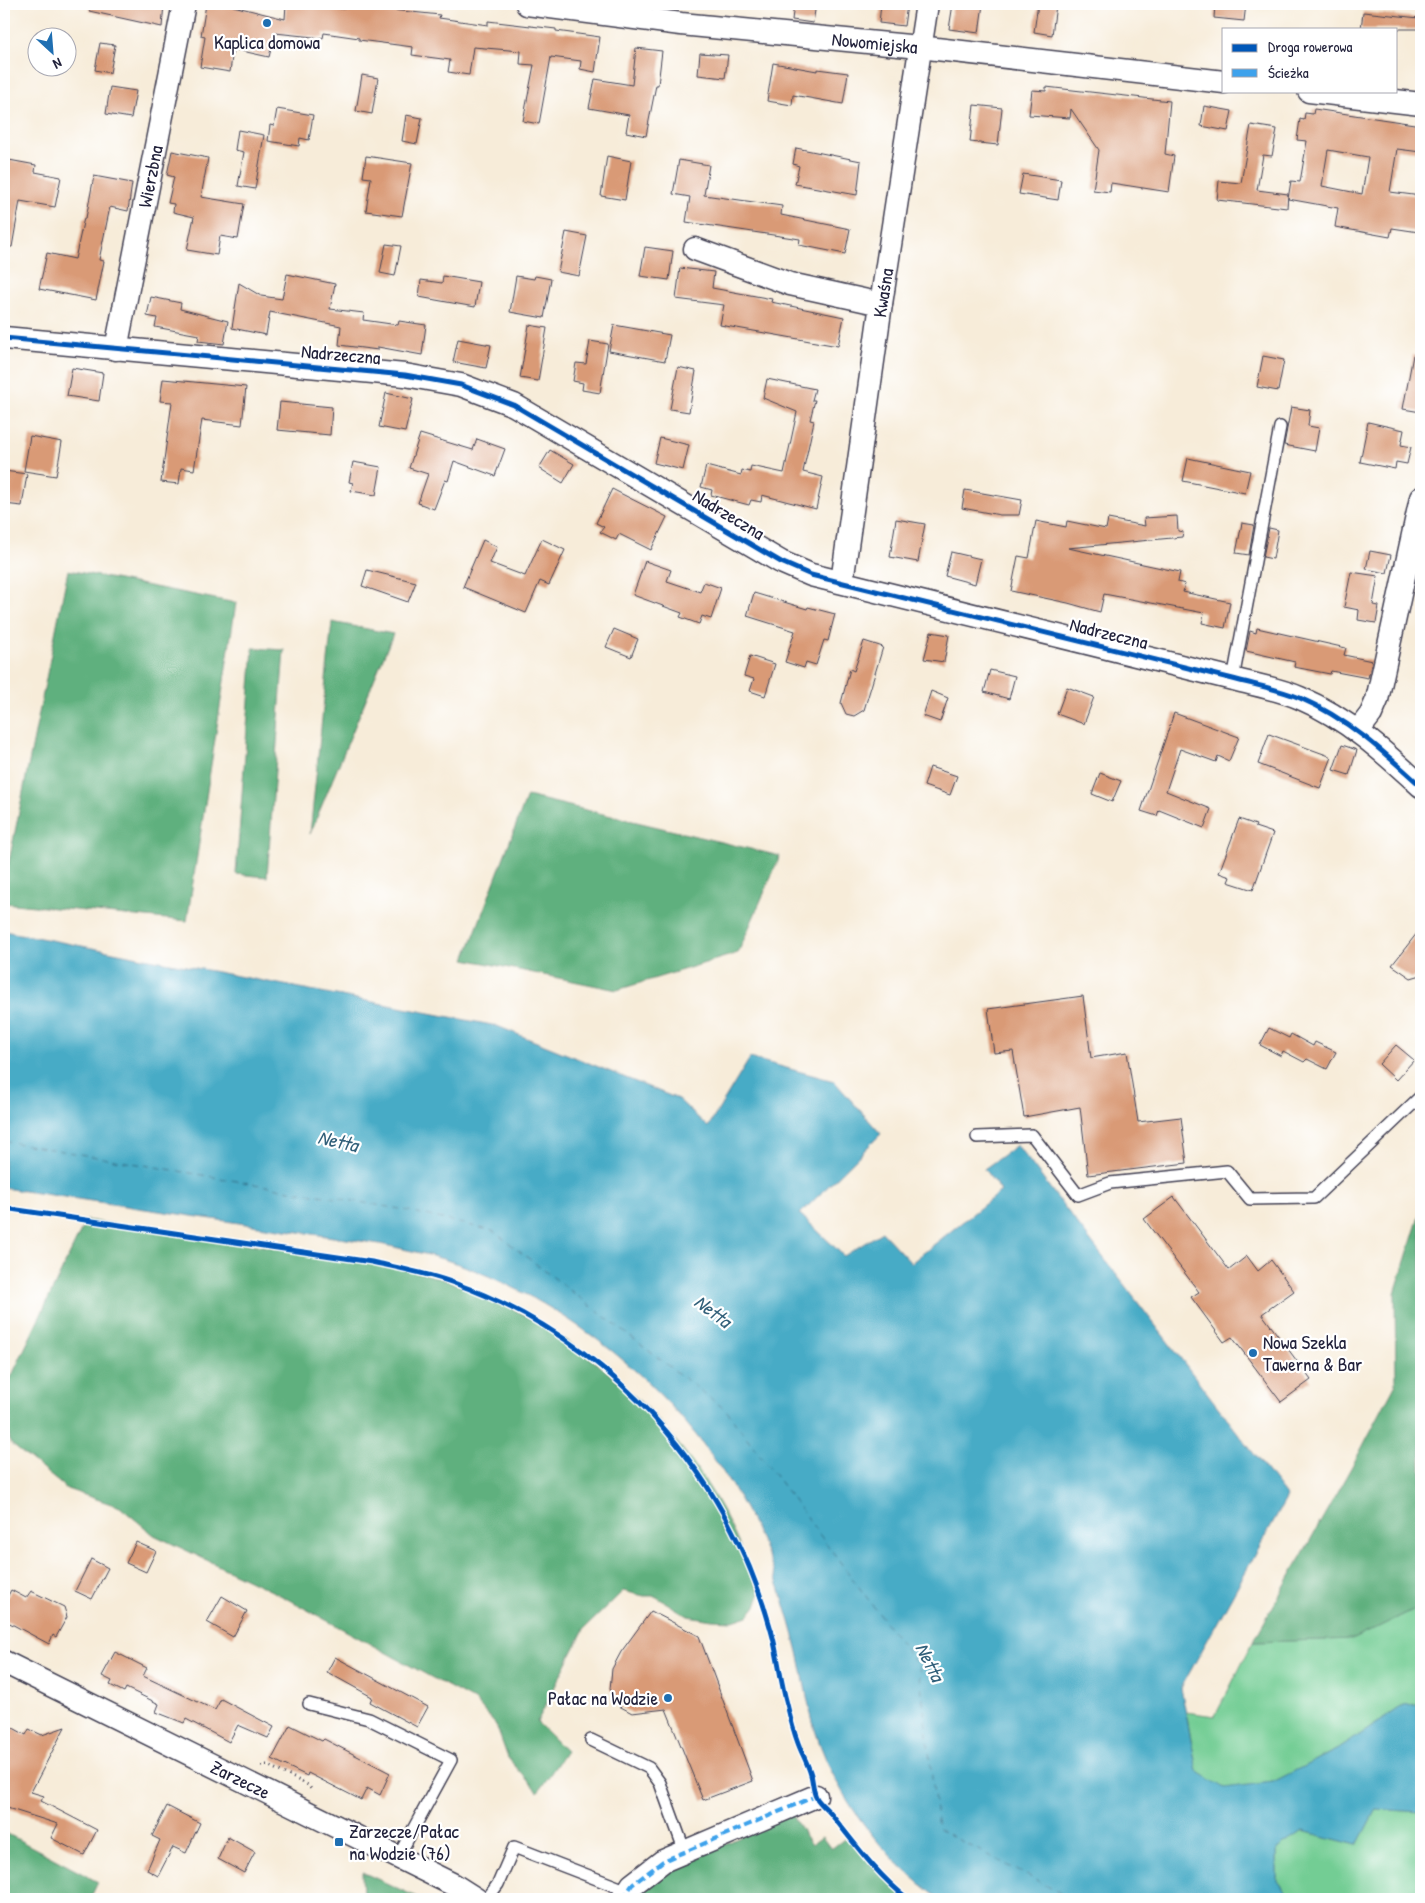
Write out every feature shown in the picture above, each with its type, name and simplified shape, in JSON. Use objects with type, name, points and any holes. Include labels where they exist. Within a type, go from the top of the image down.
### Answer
[{"type":"street","name":"Wierzbna","points":[[116,349],[184,4]]},
{"type":"street","name":"Nowomiejska","points":[[527,4],[682,24],[919,47],[1222,82]]},
{"type":"street","name":"Kwaśna","points":[[842,582],[926,4]]},
{"type":"street","points":[[1318,92],[1421,104]]},
{"type":"street","points":[[696,249],[790,284],[881,304]]},
{"type":"street","name":"Nadrzeczna","points":[[4,338],[404,375],[461,385],[514,405],[781,562],[811,575],[1299,697],[1341,718],[1421,786]]},
{"type":"street","points":[[1358,731],[1378,700],[1421,498]]},
{"type":"street","name":"Zarzecze","points":[[4,1662],[454,1885],[476,1899]]},
{"type":"street","points":[[626,1895],[632,1885],[663,1861],[816,1796]]},
{"type":"lane","points":[[1233,679],[1280,426]]},
{"type":"lane","points":[[977,1137],[1032,1135],[1078,1195],[1110,1183],[1227,1171],[1250,1199],[1314,1198],[1421,1096]]},
{"type":"lane","points":[[309,1704],[370,1720],[451,1760],[398,1858]]},
{"type":"lane","points":[[591,1740],[649,1768],[660,1783],[685,1852]]},
{"type":"lane","points":[[487,1899],[498,1884],[514,1847],[626,1895]]},
{"type":"green space","points":[[68,570],[236,603],[187,921],[4,903],[4,886]]},
{"type":"green space","points":[[332,622],[393,634],[310,834]]},
{"type":"green space","points":[[253,648],[284,650],[267,877],[236,874]]},
{"type":"green space","points":[[527,796],[780,856],[738,953],[617,990],[465,959]]},
{"type":"green space","points":[[1421,1210],[1421,1606],[1354,1639],[1253,1642],[1357,1457],[1396,1383],[1395,1293]]},
{"type":"green space","points":[[86,1220],[372,1262],[413,1271],[443,1279],[488,1297],[555,1333],[616,1379],[644,1405],[670,1433],[693,1463],[713,1494],[746,1560],[760,1594],[756,1606],[748,1616],[733,1621],[712,1620],[688,1616],[655,1596],[644,1596],[623,1591],[584,1629],[537,1722],[566,1751],[538,1792],[508,1758],[496,1725],[475,1701],[280,1595],[154,1535],[120,1507],[67,1489],[10,1443],[4,1392]]},
{"type":"green space","points":[[1421,1606],[1421,1704],[1404,1705],[1342,1747],[1273,1782],[1224,1789],[1197,1771],[1186,1712],[1215,1716],[1253,1642],[1354,1639]]},
{"type":"green space","points":[[1376,1809],[1421,1812],[1421,1899],[1291,1899],[1277,1881],[1277,1849],[1303,1831],[1357,1845]]},
{"type":"green space","points":[[791,1814],[811,1845],[822,1837],[831,1849],[847,1837],[879,1873],[908,1899],[632,1899],[643,1881]]},
{"type":"green space","points":[[4,1832],[98,1882],[90,1899],[4,1899]]},
{"type":"green space","points":[[362,1872],[421,1899],[363,1899]]},
{"type":"water","name":"Netta","points":[[4,931],[497,1026],[678,1099],[708,1127],[750,1058],[834,1081],[881,1134],[800,1214],[844,1256],[882,1232],[911,1263],[1001,1191],[984,1169],[1017,1145],[1287,1497],[1181,1688],[1197,1771],[1224,1788],[1273,1782],[1342,1747],[1404,1705],[1421,1704],[1421,1812],[1376,1809],[1357,1845],[1303,1831],[1277,1849],[1277,1881],[1291,1899],[940,1899],[900,1865],[865,1826],[850,1804],[825,1758],[816,1733],[796,1644],[780,1590],[759,1536],[731,1484],[697,1437],[659,1393],[615,1354],[568,1319],[518,1290],[464,1266],[433,1256],[380,1244],[4,1188]]},
{"type":"building","points":[[90,4],[164,4],[162,27],[89,11]]},
{"type":"building","points":[[206,4],[234,4],[233,6],[285,19],[286,4],[344,9],[344,5],[440,15],[439,18],[488,25],[488,21],[556,29],[556,31],[600,37],[595,72],[580,69],[581,61],[551,57],[539,124],[523,121],[534,65],[520,64],[521,51],[473,47],[469,75],[448,72],[450,60],[412,55],[413,47],[324,33],[323,38],[275,33],[269,57],[233,49],[230,72],[200,67],[205,37],[201,36]]},
{"type":"building","points":[[794,4],[816,4],[813,23],[792,20]]},
{"type":"building","points":[[881,4],[907,5],[904,26],[879,23]]},
{"type":"building","points":[[953,4],[983,4],[979,33],[949,29]]},
{"type":"building","points":[[1038,4],[1056,5],[1052,35],[1034,32]]},
{"type":"building","points":[[1215,4],[1246,4],[1244,21],[1214,18]]},
{"type":"building","points":[[1363,12],[1419,18],[1418,29],[1361,28]]},
{"type":"building","points":[[100,43],[115,45],[110,73],[95,70]]},
{"type":"building","points":[[636,48],[662,51],[658,85],[656,85],[646,136],[626,132],[629,115],[589,108],[595,79],[632,85]]},
{"type":"building","points":[[700,53],[728,55],[725,78],[698,75]]},
{"type":"building","points":[[773,63],[817,71],[817,69],[848,73],[843,104],[793,95],[792,105],[767,101]]},
{"type":"building","points":[[362,75],[378,78],[372,114],[356,111]]},
{"type":"building","points":[[110,87],[136,91],[131,118],[106,114]]},
{"type":"building","points":[[1046,87],[1170,101],[1165,154],[1174,156],[1169,192],[1111,183],[1110,192],[1093,190],[1099,150],[1071,109],[1070,118],[1029,115],[1032,90],[1046,91]]},
{"type":"building","points":[[974,105],[1002,108],[998,145],[970,142]]},
{"type":"building","points":[[1204,106],[1232,111],[1228,131],[1201,126]]},
{"type":"building","points":[[277,109],[313,115],[309,140],[300,138],[299,146],[268,141],[270,125],[274,126]]},
{"type":"building","points":[[1314,109],[1421,125],[1421,152],[1397,149],[1390,192],[1421,196],[1419,232],[1392,228],[1390,237],[1335,227],[1338,208],[1288,199],[1291,181],[1300,182],[1307,141],[1297,140],[1300,119],[1304,120],[1305,113],[1313,114]],"holes":[[[1328,150],[1368,157],[1362,194],[1322,186]]]},
{"type":"building","points":[[406,115],[422,118],[417,144],[402,141]]},
{"type":"building","points":[[1251,125],[1277,129],[1272,156],[1263,155],[1257,190],[1288,194],[1287,208],[1217,200],[1219,181],[1241,183]]},
{"type":"building","points":[[238,130],[264,135],[255,189],[238,186],[244,152],[235,150]]},
{"type":"building","points":[[796,148],[861,161],[857,195],[795,184],[799,166],[793,164]]},
{"type":"building","points":[[172,151],[208,158],[201,197],[244,204],[238,239],[220,236],[217,255],[187,250],[194,217],[173,212],[174,204],[168,203],[174,177],[167,175]]},
{"type":"building","points":[[366,156],[412,163],[402,216],[366,211],[371,178],[363,177]]},
{"type":"building","points":[[607,156],[631,161],[625,200],[601,196]]},
{"type":"building","points":[[9,160],[36,165],[35,172],[61,177],[55,207],[20,201],[12,247],[4,247],[4,190]]},
{"type":"building","points":[[679,160],[709,165],[704,195],[782,206],[781,215],[850,229],[845,254],[799,245],[800,239],[686,222],[690,197],[673,194]]},
{"type":"building","points":[[1023,174],[1061,180],[1058,200],[1019,194]]},
{"type":"building","points":[[94,176],[132,183],[128,211],[110,207],[99,260],[104,261],[96,300],[39,289],[47,253],[75,259],[84,218],[86,218]]},
{"type":"building","points":[[566,232],[587,236],[579,276],[558,272]]},
{"type":"building","points":[[386,244],[401,246],[395,276],[380,273]]},
{"type":"building","points":[[645,247],[673,251],[669,280],[640,276]]},
{"type":"building","points":[[680,268],[714,272],[712,288],[772,299],[771,302],[844,317],[838,346],[720,325],[724,305],[676,299]]},
{"type":"building","points":[[287,274],[335,284],[330,309],[364,313],[363,320],[398,325],[399,321],[426,325],[422,355],[378,347],[378,350],[339,345],[341,326],[270,312],[266,335],[232,328],[239,283],[261,296],[282,299]]},
{"type":"building","points":[[443,276],[479,282],[475,307],[419,297],[421,280],[442,283]]},
{"type":"building","points":[[516,276],[534,279],[535,276],[551,279],[544,318],[510,312]]},
{"type":"building","points":[[151,297],[181,303],[180,309],[228,321],[224,344],[198,341],[199,335],[155,327],[157,318],[147,316]]},
{"type":"building","points":[[529,325],[547,328],[538,381],[520,378]]},
{"type":"building","points":[[614,325],[670,335],[665,361],[609,351]]},
{"type":"building","points":[[458,339],[491,345],[486,368],[453,362]]},
{"type":"building","points":[[590,341],[608,344],[600,393],[582,390],[583,383],[573,381],[576,363],[586,364]]},
{"type":"building","points":[[1413,355],[1421,356],[1421,412],[1403,409]]},
{"type":"building","points":[[1263,356],[1284,360],[1278,391],[1257,387]]},
{"type":"building","points":[[678,367],[696,371],[689,412],[670,409]]},
{"type":"building","points":[[72,368],[103,373],[99,401],[67,396]]},
{"type":"building","points":[[163,379],[246,387],[242,425],[202,420],[194,470],[181,468],[179,484],[161,482],[172,402],[160,401]]},
{"type":"building","points":[[767,379],[815,389],[812,400],[815,400],[810,420],[814,421],[803,472],[823,477],[816,509],[762,495],[761,502],[751,500],[749,505],[711,495],[712,490],[701,487],[706,466],[741,475],[742,470],[750,472],[751,466],[784,473],[797,412],[763,398]]},
{"type":"building","points":[[386,393],[413,399],[405,432],[379,427]]},
{"type":"building","points":[[280,402],[332,407],[330,435],[277,430]]},
{"type":"building","points":[[1291,407],[1310,410],[1308,426],[1319,428],[1315,451],[1284,445]]},
{"type":"building","points":[[1368,422],[1404,430],[1401,445],[1411,447],[1407,464],[1396,462],[1395,469],[1360,462]]},
{"type":"building","points":[[420,434],[473,450],[477,439],[505,449],[495,476],[454,461],[448,481],[445,480],[434,509],[418,503],[428,474],[409,468]]},
{"type":"building","points":[[30,436],[62,442],[56,476],[24,471]]},
{"type":"building","points":[[660,438],[689,445],[683,470],[654,463]]},
{"type":"building","points":[[550,450],[574,464],[563,483],[539,468]]},
{"type":"building","points":[[1188,458],[1250,471],[1245,493],[1183,481]]},
{"type":"building","points":[[353,462],[381,467],[376,495],[351,491],[353,483],[349,482]]},
{"type":"building","points":[[4,471],[27,474],[22,506],[4,504]]},
{"type":"building","points":[[612,489],[667,517],[651,550],[619,534],[616,540],[600,532],[604,527],[596,523]]},
{"type":"building","points":[[965,490],[1022,500],[1019,515],[1000,515],[962,508]]},
{"type":"building","points":[[1177,516],[1178,531],[1183,532],[1182,537],[1068,548],[1180,572],[1178,582],[1185,584],[1183,592],[1230,602],[1225,628],[1202,623],[1204,613],[1104,594],[1100,612],[1011,591],[1018,556],[1029,558],[1036,521],[1066,527],[1067,521],[1106,529],[1108,519],[1145,526],[1144,518]]},
{"type":"building","points":[[896,519],[925,524],[918,562],[890,557]]},
{"type":"building","points":[[1242,523],[1254,525],[1249,555],[1236,553]]},
{"type":"building","points":[[1269,528],[1278,530],[1273,559],[1263,557]]},
{"type":"building","points":[[542,539],[565,550],[549,585],[540,581],[526,613],[463,587],[483,540],[497,547],[490,563],[525,576]]},
{"type":"building","points":[[1370,551],[1391,555],[1387,573],[1366,569]]},
{"type":"building","points":[[951,552],[981,559],[975,584],[945,576]]},
{"type":"building","points":[[645,561],[671,570],[667,581],[700,592],[704,582],[721,588],[711,619],[702,616],[699,624],[680,617],[682,613],[633,595]]},
{"type":"building","points":[[367,570],[416,582],[408,602],[362,586]]},
{"type":"building","points":[[1351,572],[1378,576],[1373,605],[1379,606],[1376,623],[1358,620],[1359,610],[1344,607]]},
{"type":"building","points":[[754,593],[807,609],[808,607],[835,614],[828,641],[824,640],[816,665],[806,662],[804,668],[785,662],[795,631],[747,616]]},
{"type":"building","points":[[1257,628],[1346,648],[1344,655],[1372,661],[1368,678],[1331,671],[1330,674],[1294,667],[1295,662],[1246,651],[1250,631],[1256,633]]},
{"type":"building","points":[[614,629],[638,639],[631,657],[606,647]]},
{"type":"building","points":[[931,632],[949,635],[944,662],[924,659]]},
{"type":"building","points":[[864,641],[883,647],[864,710],[854,716],[846,714],[841,703],[850,669],[854,671]]},
{"type":"building","points":[[750,656],[775,664],[765,696],[750,691],[754,679],[744,676]]},
{"type":"building","points":[[990,670],[1015,676],[1009,699],[984,692]]},
{"type":"building","points":[[1067,687],[1094,697],[1084,724],[1057,714]]},
{"type":"building","points":[[931,691],[948,698],[940,722],[923,716]]},
{"type":"building","points":[[1174,713],[1239,737],[1229,761],[1218,756],[1216,762],[1180,749],[1166,791],[1211,809],[1204,828],[1159,810],[1157,816],[1141,811]]},
{"type":"building","points":[[1269,734],[1332,757],[1320,788],[1258,764]]},
{"type":"building","points":[[1342,745],[1357,750],[1349,775],[1333,770]]},
{"type":"building","points":[[930,767],[957,776],[950,795],[924,786]]},
{"type":"building","points":[[1100,773],[1121,781],[1112,802],[1092,794]]},
{"type":"building","points":[[1239,819],[1273,833],[1253,890],[1228,882],[1230,877],[1219,873]]},
{"type":"building","points":[[1421,928],[1421,975],[1411,978],[1392,965]]},
{"type":"building","points":[[1083,996],[1091,1058],[1127,1052],[1138,1122],[1181,1117],[1187,1163],[1088,1175],[1080,1107],[1024,1117],[1013,1051],[994,1053],[988,1009]]},
{"type":"building","points":[[1269,1028],[1289,1038],[1291,1034],[1313,1046],[1315,1042],[1336,1052],[1327,1069],[1307,1059],[1304,1062],[1283,1051],[1281,1056],[1260,1045]]},
{"type":"building","points":[[1396,1045],[1414,1060],[1396,1080],[1379,1064]]},
{"type":"building","points":[[1174,1197],[1229,1270],[1247,1256],[1258,1271],[1271,1260],[1294,1291],[1262,1314],[1311,1380],[1281,1402],[1232,1337],[1224,1342],[1191,1297],[1199,1292],[1144,1219]]},
{"type":"building","points":[[136,1542],[156,1551],[146,1572],[126,1563]]},
{"type":"building","points":[[91,1559],[108,1568],[92,1599],[75,1591]]},
{"type":"building","points":[[11,1590],[26,1598],[31,1591],[64,1607],[67,1617],[56,1637],[53,1635],[49,1644],[4,1620],[4,1603]]},
{"type":"building","points":[[222,1596],[247,1611],[233,1637],[207,1622]]},
{"type":"building","name":"Pałac na Wodzie","points":[[651,1611],[699,1636],[753,1781],[703,1800],[666,1709],[632,1713],[619,1706],[610,1689],[612,1669],[621,1652]]},
{"type":"building","points":[[115,1652],[147,1668],[143,1676],[215,1710],[221,1699],[274,1727],[268,1738],[238,1725],[229,1742],[186,1719],[184,1723],[156,1712],[159,1704],[126,1688],[124,1692],[110,1685],[112,1681],[102,1676]]},
{"type":"building","points":[[335,1657],[428,1707],[417,1727],[370,1702],[372,1697],[327,1672]]},
{"type":"building","points":[[4,1723],[26,1735],[29,1729],[42,1735],[65,1727],[31,1792],[44,1796],[41,1801],[97,1830],[84,1855],[51,1838],[58,1824],[4,1807]]},
{"type":"building","points":[[290,1725],[322,1741],[324,1739],[390,1773],[380,1795],[367,1788],[361,1800],[308,1773],[307,1776],[272,1759]]},
{"type":"building","points":[[167,1806],[200,1823],[186,1853],[173,1847],[158,1876],[147,1870],[160,1840],[152,1836]]},
{"type":"building","points":[[228,1837],[255,1852],[244,1873],[218,1859]]},
{"type":"ferry route","points":[[4,1141],[400,1209],[493,1231],[726,1410],[919,1667],[938,1829],[1072,1899]]},
{"type":"marked path","points":[[623,1899],[632,1885],[663,1861],[816,1796]]},
{"type":"cycle path","points":[[4,338],[405,375],[461,385],[514,405],[781,562],[811,575],[1267,687],[1292,695],[1334,715],[1379,748],[1421,786]]},
{"type":"cycle path","points":[[4,1208],[372,1262],[413,1271],[454,1283],[511,1307],[563,1338],[611,1375],[654,1418],[692,1465],[725,1517],[751,1572],[771,1630],[792,1724],[810,1771],[816,1797],[876,1869],[908,1899]]},
{"type":"place","name":"Kaplica domowa","points":[[267,23]]},
{"type":"place","name":"Nowa Szekla Tawerna & Bar","points":[[1253,1353]]},
{"type":"place","name":"Pałac na Wodzie","points":[[668,1698]]},
{"type":"place","name":"Zarzecze/Pałac na Wodzie (76)","points":[[339,1842]]}]
